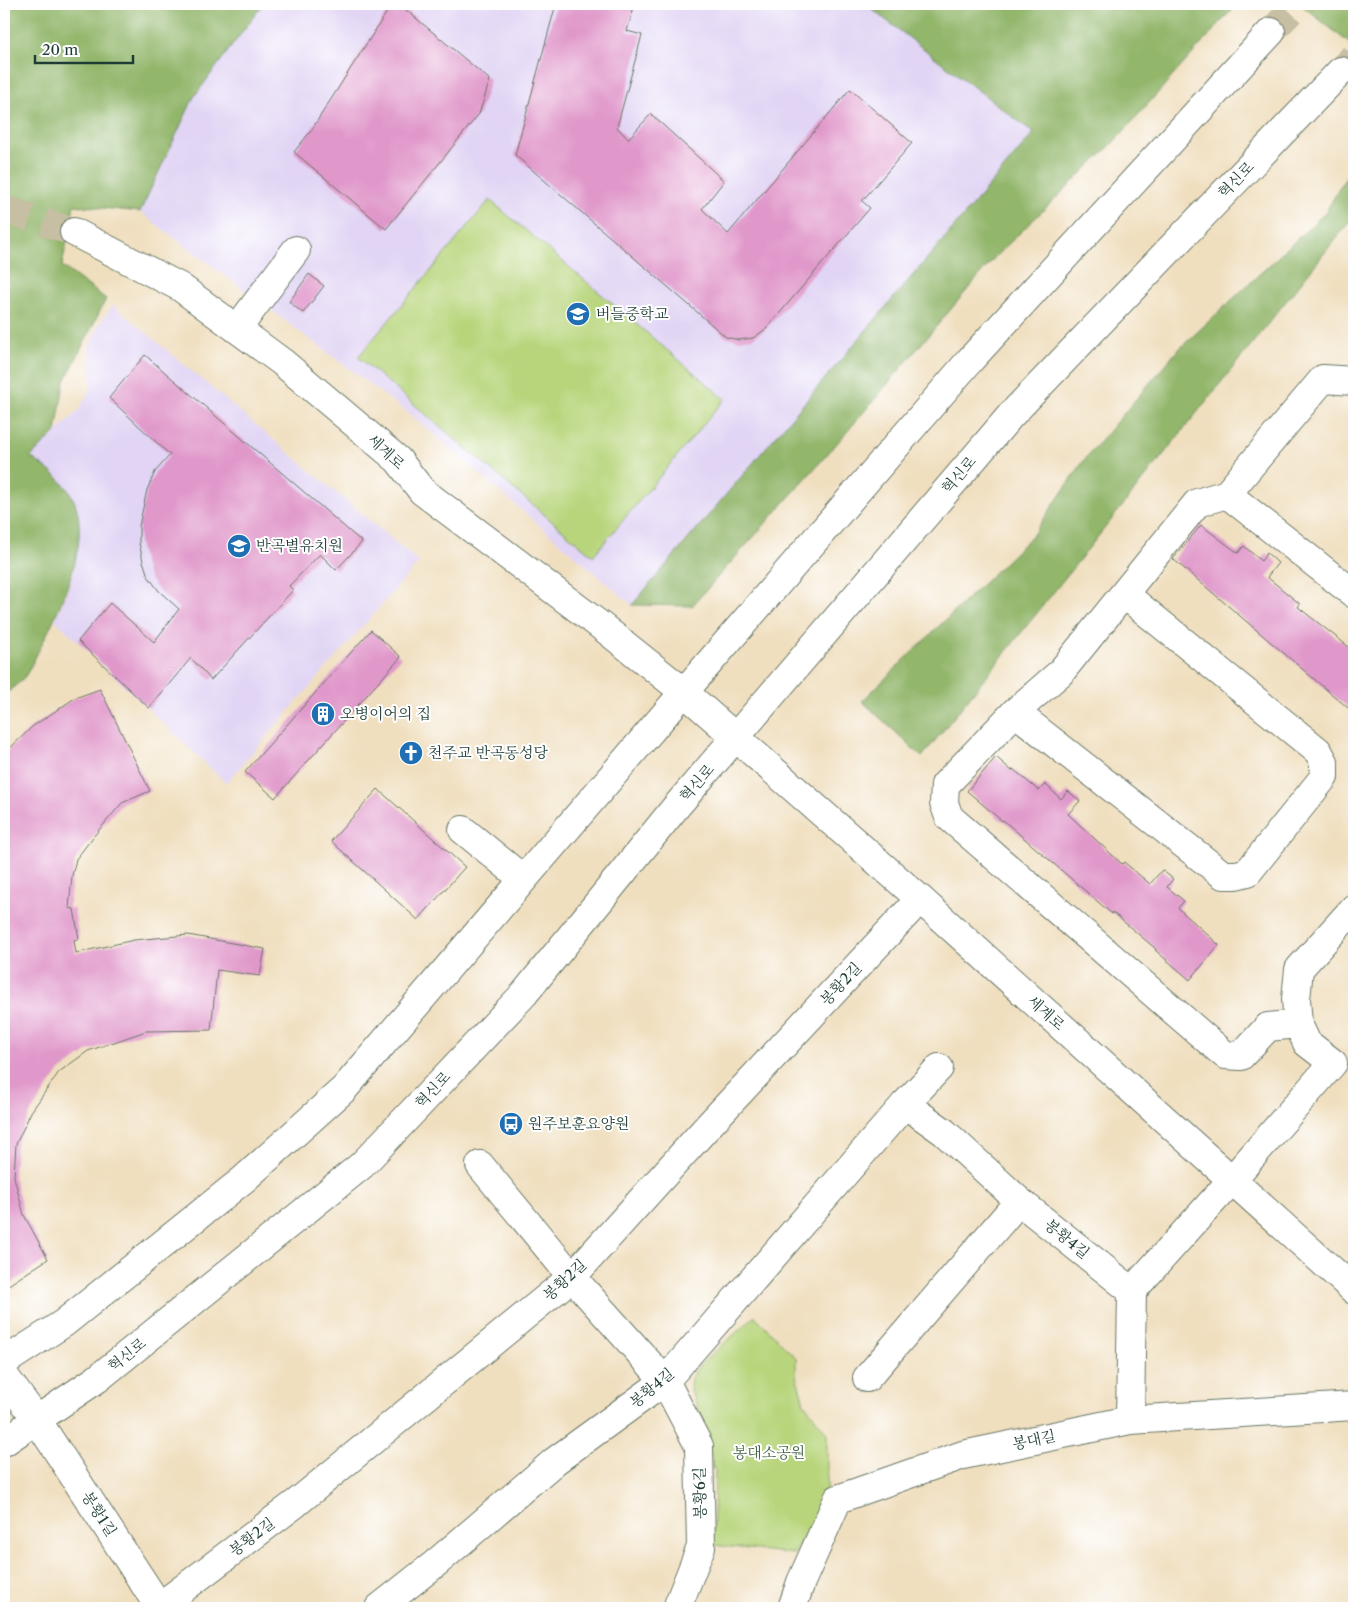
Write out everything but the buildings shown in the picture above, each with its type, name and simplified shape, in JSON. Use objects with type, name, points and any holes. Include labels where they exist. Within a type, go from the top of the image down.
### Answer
[{"type":"street","points":[[4,1362],[64,1323],[244,1179],[344,1089],[971,359],[1271,32]]},
{"type":"street","name":"혁신로","points":[[4,1442],[97,1379],[362,1166],[524,994],[675,808],[1010,415],[1341,71]]},
{"type":"street","name":"세계로","points":[[74,232],[180,287],[238,330],[291,370],[398,460],[422,492],[605,629],[684,692],[920,899],[1354,1290]]},
{"type":"street","points":[[238,330],[296,250]]},
{"type":"street","points":[[1298,1024],[1268,1027],[1241,1056],[1224,1055],[949,817],[944,803],[945,785],[1015,712],[1060,673],[1197,503],[1227,494],[1323,379],[1354,381]]},
{"type":"street","points":[[1227,494],[1354,594]]},
{"type":"street","points":[[1015,712],[1223,874],[1236,875],[1248,872],[1324,777],[1324,762],[1318,751],[1124,594]]},
{"type":"street","points":[[463,830],[523,879]]},
{"type":"street","name":"봉황2길","points":[[160,1608],[295,1504],[572,1277],[709,1125],[920,899]]},
{"type":"street","points":[[1130,1420],[1132,1291],[1232,1181],[1333,1063],[1307,1042],[1298,1024],[1296,999],[1299,969],[1354,908]]},
{"type":"street","name":"봉황4길","points":[[379,1608],[436,1563],[555,1461],[665,1381],[939,1068]]},
{"type":"street","name":"봉황4길","points":[[906,1104],[944,1132],[1019,1200],[1132,1291]]},
{"type":"street","name":"봉황6길","points":[[480,1165],[572,1277],[665,1381],[699,1446],[701,1547],[677,1608]]},
{"type":"street","points":[[867,1378],[1019,1200]]},
{"type":"street","name":"봉황1길","points":[[4,1375],[38,1420],[160,1608]]},
{"type":"street","name":"봉대길","points":[[792,1608],[801,1582],[838,1499],[963,1455],[1130,1420],[1354,1406]]},
{"type":"shaded area","name":"버들중학교","points":[[263,4],[865,4],[1034,133],[632,605],[412,416],[140,212],[194,97]]},
{"type":"shaded area","name":"반곡별유치원","points":[[113,305],[419,562],[226,783],[55,620],[74,569],[79,531],[31,457],[79,410],[90,389],[89,348],[98,326]]},
{"type":"green space","points":[[4,4],[263,4],[194,97],[140,212],[74,205],[62,266],[106,299],[64,383],[56,432],[31,457],[62,482],[72,495],[79,520],[79,538],[71,577],[48,633],[26,675],[4,696]]},
{"type":"green space","points":[[865,4],[1237,4],[1114,142],[996,256],[840,440],[692,606],[632,605],[1034,133]]},
{"type":"green space","points":[[1300,4],[1354,4],[1354,47]]},
{"type":"green space","points":[[1354,163],[1354,216],[922,757],[862,701],[1032,536],[1085,459],[1177,351],[1325,213]]},
{"type":"green space","points":[[490,200],[725,399],[593,556],[358,357]]},
{"type":"green space","name":"봉대소공원","points":[[755,1316],[796,1358],[796,1375],[804,1403],[827,1433],[827,1496],[794,1554],[713,1545],[715,1471],[697,1406],[690,1390],[691,1378],[699,1366]]},
{"type":"tunnel","points":[[1271,32],[1298,4]]},
{"type":"tunnel","points":[[1341,71],[1354,56]]},
{"type":"tunnel","points":[[4,209],[74,232]]},
{"type":"place","name":"버들중학교","points":[[578,314]]},
{"type":"place","name":"반곡별유치원","points":[[239,546]]},
{"type":"place","name":"오병이어의 집","points":[[323,714]]},
{"type":"place","name":"천주교 반곡동성당","points":[[411,753]]},
{"type":"place","name":"원주보훈요양원","points":[[511,1124]]}]
